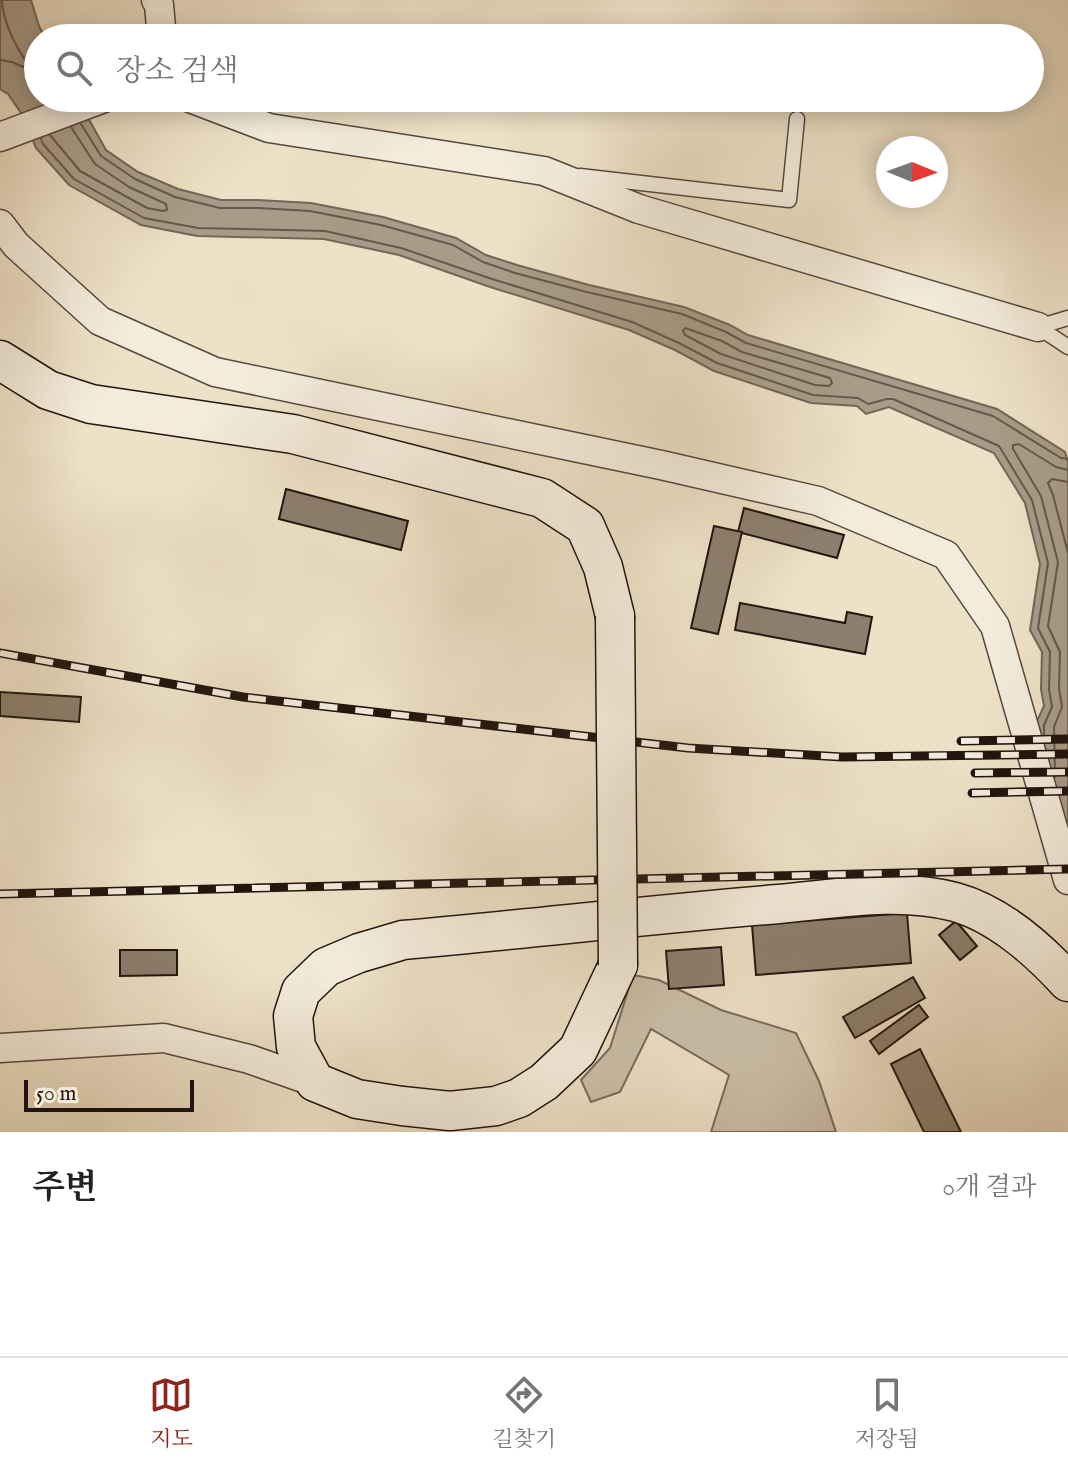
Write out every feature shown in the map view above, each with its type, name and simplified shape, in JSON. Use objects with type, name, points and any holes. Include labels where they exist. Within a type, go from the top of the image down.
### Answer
[{"type":"street","points":[[156,0],[161,24]]},
{"type":"street","points":[[0,137],[67,112]]},
{"type":"street","points":[[227,112],[269,128],[544,171],[639,209],[1038,327]]},
{"type":"street","points":[[0,224],[16,245],[100,321],[215,372],[818,501],[946,555],[995,626],[1068,880]]},
{"type":"street","points":[[0,360],[48,390],[91,404],[293,434],[542,498],[585,526],[603,567],[615,616],[618,965],[578,1050],[544,1082],[519,1098],[496,1106],[450,1111],[357,1099],[249,1059],[164,1038],[0,1048]]},
{"type":"street","points":[[315,1082],[296,1047],[293,1016],[301,991],[326,967],[403,940],[901,894],[956,902],[1004,924],[1068,982]]},
{"type":"lane","points":[[544,171],[789,200],[797,119]]},
{"type":"lane","points":[[1038,327],[1068,318]]},
{"type":"lane","points":[[1038,327],[1068,347]]},
{"type":"shaded area","points":[[633,975],[659,980],[721,1010],[796,1033],[819,1081],[836,1132],[711,1132],[729,1075],[651,1029],[620,1092],[591,1102],[581,1080],[610,1048]]},
{"type":"water","points":[[0,0],[31,0],[38,24],[24,24],[24,112],[85,112],[106,150],[138,172],[178,189],[221,200],[311,203],[383,217],[456,238],[486,255],[517,265],[684,307],[748,335],[997,409],[1065,452],[1068,462],[1068,859],[1036,723],[1044,706],[1042,652],[1030,630],[1040,564],[1025,503],[994,453],[889,407],[866,414],[857,406],[811,403],[714,371],[629,330],[399,255],[324,239],[197,236],[141,225],[69,185],[36,148],[23,116],[8,94],[0,89]]},
{"type":"building","points":[[286,489],[408,521],[401,550],[279,519]]},
{"type":"building","points":[[744,508],[844,535],[837,558],[738,532]]},
{"type":"building","points":[[714,526],[742,532],[718,634],[691,628]]},
{"type":"building","points":[[740,603],[845,623],[847,612],[872,617],[865,654],[735,630]]},
{"type":"building","points":[[0,692],[81,697],[79,722],[0,716]]},
{"type":"building","points":[[907,913],[911,963],[756,975],[752,925]]},
{"type":"building","points":[[956,921],[977,946],[960,960],[939,935]]},
{"type":"building","points":[[721,947],[724,985],[669,989],[666,951]]},
{"type":"building","points":[[120,950],[177,950],[177,975],[120,976]]},
{"type":"building","points":[[913,977],[925,998],[855,1038],[843,1017]]},
{"type":"building","points":[[919,1005],[928,1017],[879,1054],[870,1041]]},
{"type":"building","points":[[920,1049],[961,1132],[924,1132],[891,1064]]},
{"type":"railway","points":[[0,653],[243,697],[688,748],[842,757],[1068,754]]},
{"type":"railway","points":[[961,741],[1068,739]]},
{"type":"railway","points":[[975,773],[1068,772]]},
{"type":"railway","points":[[972,793],[1068,791]]},
{"type":"railway","points":[[0,894],[1068,869]]}]
